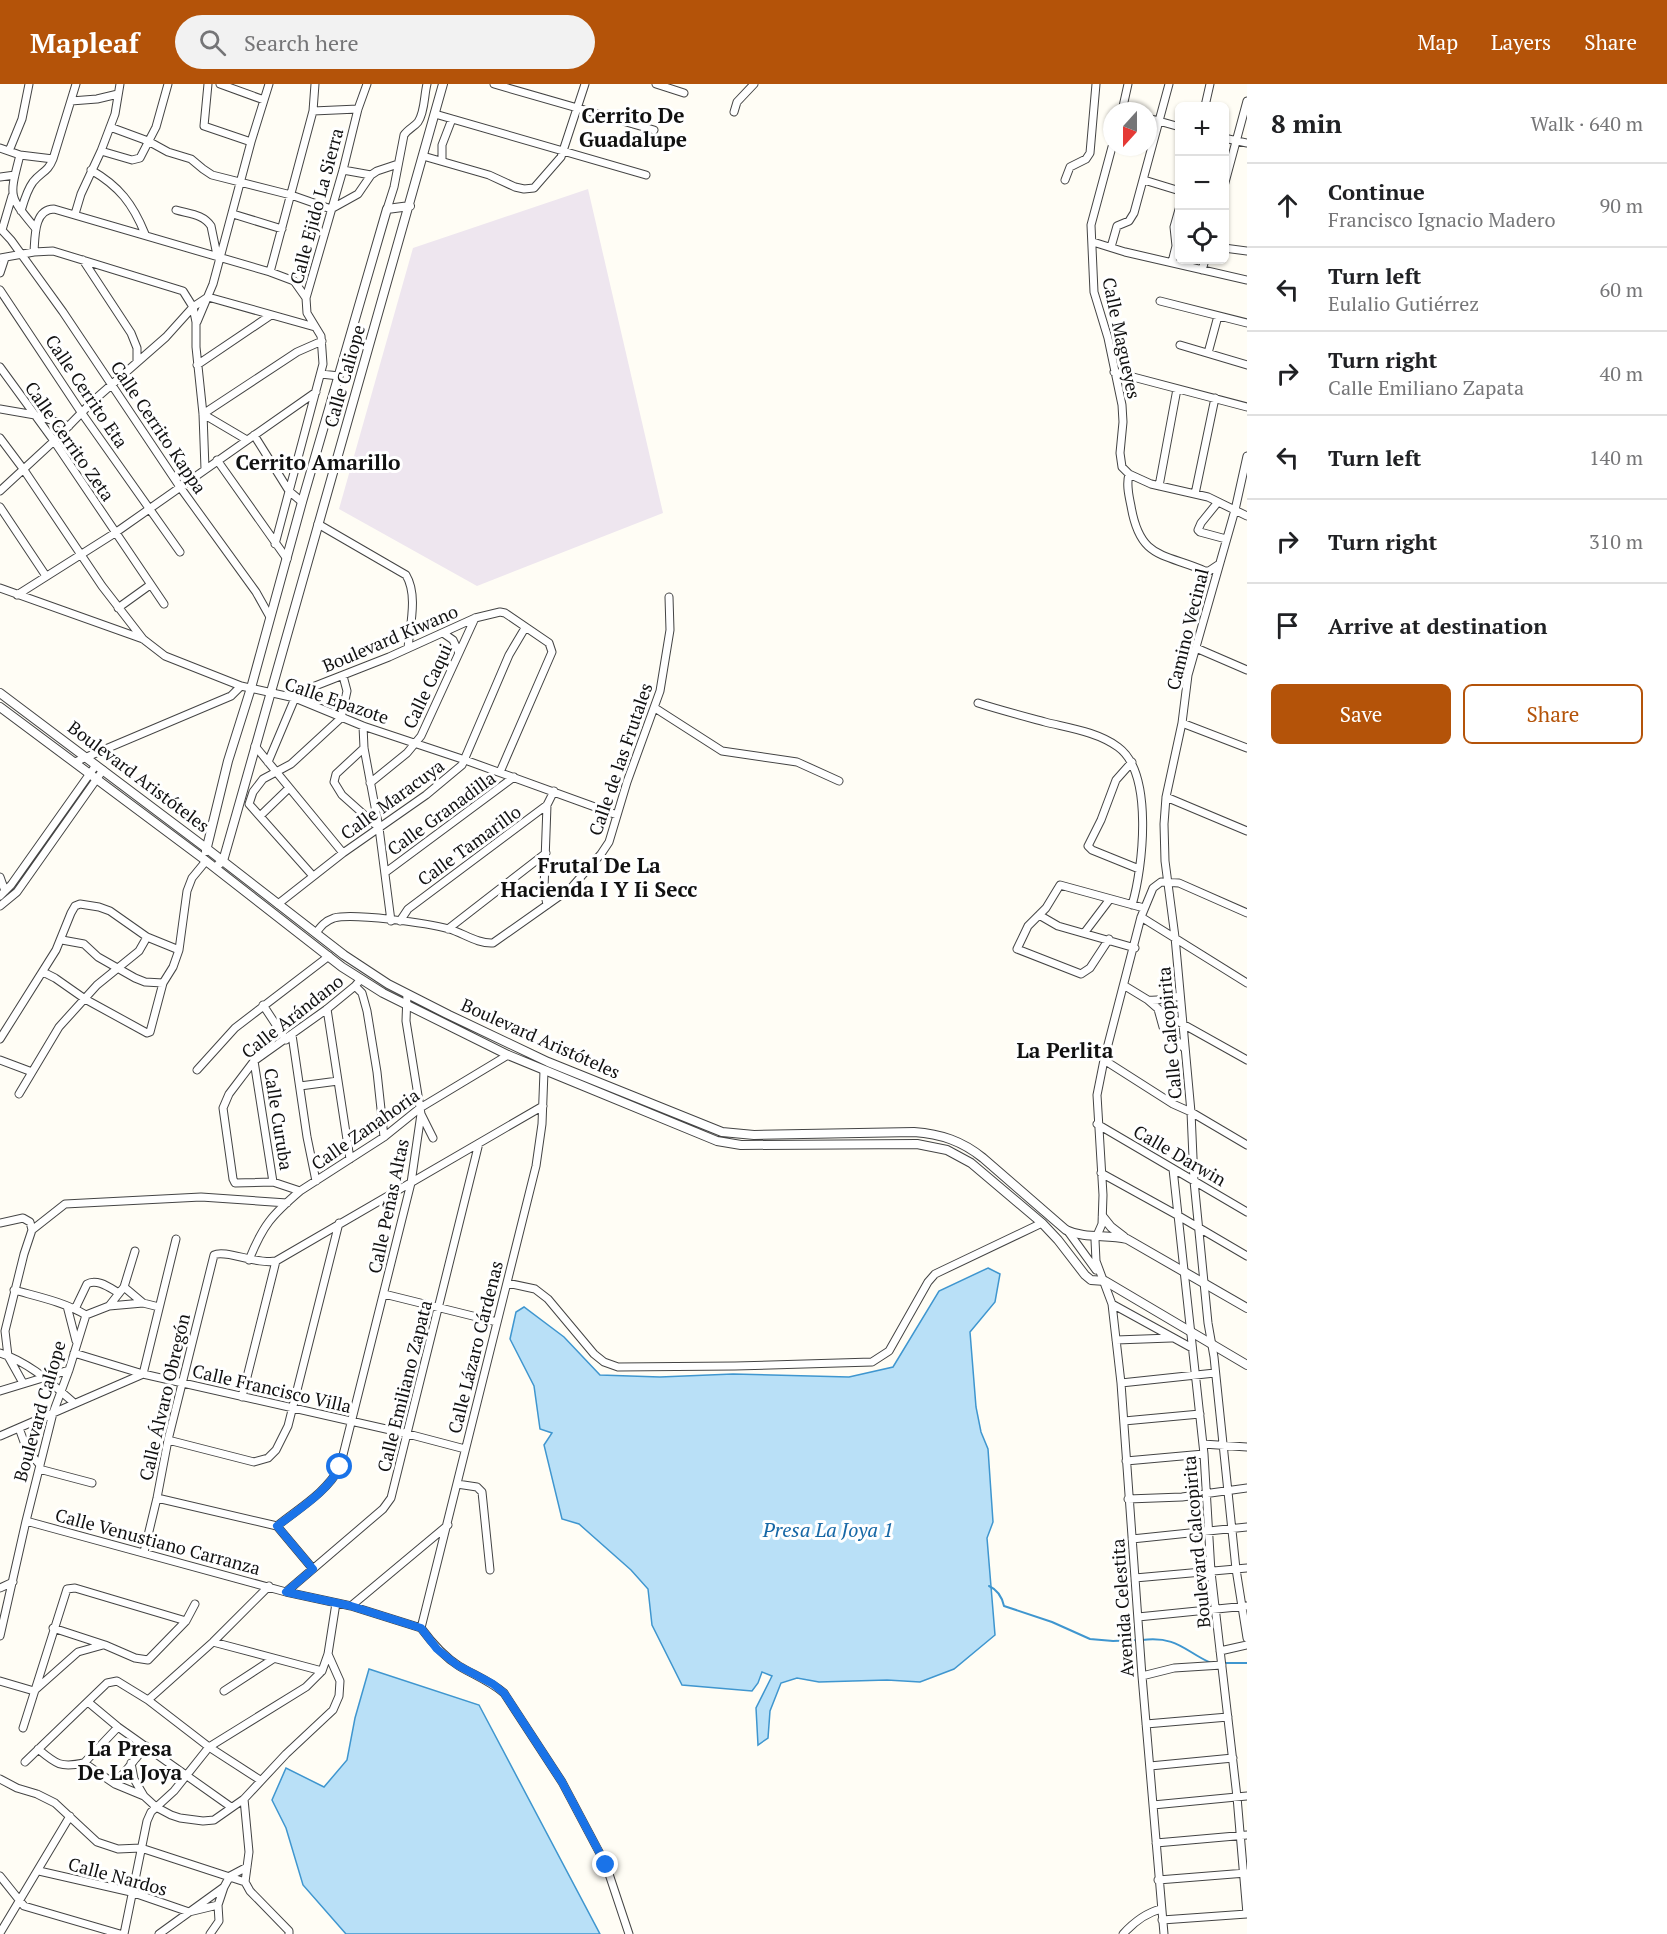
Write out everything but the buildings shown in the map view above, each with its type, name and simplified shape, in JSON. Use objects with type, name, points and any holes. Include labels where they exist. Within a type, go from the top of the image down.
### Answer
[{"type":"street","points":[[9,151],[26,106],[29,84]]},
{"type":"street","points":[[21,211],[34,180],[47,171],[53,159],[76,84]]},
{"type":"street","points":[[75,214],[81,194],[116,114],[120,84]]},
{"type":"street","points":[[101,151],[136,160],[143,155],[156,127],[168,84]]},
{"type":"street","points":[[208,84],[204,126],[250,142]]},
{"type":"street","points":[[220,84],[264,100]]},
{"type":"street","points":[[196,322],[208,297],[233,214],[250,142],[269,84]]},
{"type":"street","points":[[270,272],[314,111],[315,84]]},
{"type":"street","name":"Calle Ejido La Sierra","points":[[275,544],[323,364],[322,341],[307,313],[306,298],[343,170],[358,108],[367,84]]},
{"type":"street","name":"Calle Caliope","points":[[251,688],[302,502],[394,188],[404,135],[407,130],[417,124],[421,116],[428,84]]},
{"type":"street","name":"Calle Caliope","points":[[270,693],[443,84]]},
{"type":"street","points":[[494,84],[654,130]]},
{"type":"street","points":[[423,156],[442,160],[515,187],[534,188],[559,161],[585,84]]},
{"type":"street","points":[[656,84],[684,93]]},
{"type":"street","points":[[734,112],[737,102],[754,84]]},
{"type":"street","points":[[1065,180],[1070,167],[1086,159],[1090,153],[1096,84]]},
{"type":"street","points":[[1125,102],[1128,84]]},
{"type":"street","points":[[1111,247],[1114,232],[1120,224],[1131,218],[1169,84]]},
{"type":"street","points":[[1206,102],[1210,84]]},
{"type":"street","points":[[71,101],[97,99],[118,94]]},
{"type":"street","points":[[1229,170],[1247,101]]},
{"type":"street","points":[[314,111],[358,108]]},
{"type":"street","points":[[435,114],[564,150],[646,176]]},
{"type":"street","points":[[442,160],[442,145],[452,119]]},
{"type":"street","points":[[1159,121],[1175,126]]},
{"type":"street","points":[[110,127],[148,141],[168,152],[191,159],[206,172],[291,195],[331,209],[358,194],[370,176],[383,168],[398,164]]},
{"type":"street","points":[[1229,139],[1247,143]]},
{"type":"street","points":[[0,148],[20,155],[53,159]]},
{"type":"street","points":[[1,229],[12,196],[20,155]]},
{"type":"street","name":"Calle Magueyes","points":[[1110,156],[1091,225],[1094,292],[1122,405],[1120,453],[1122,466],[1130,474]]},
{"type":"street","points":[[91,170],[118,188],[139,219],[145,234]]},
{"type":"street","points":[[343,170],[370,176]]},
{"type":"street","points":[[0,177],[15,174]]},
{"type":"street","points":[[1143,180],[1175,189]]},
{"type":"street","points":[[12,196],[36,230]]},
{"type":"street","points":[[387,209],[410,206]]},
{"type":"street","points":[[34,252],[36,230],[41,215],[54,209],[270,272],[294,281],[306,298]]},
{"type":"street","points":[[176,210],[200,216],[209,223],[219,256]]},
{"type":"street","points":[[233,214],[282,229]]},
{"type":"street","name":"Calle Cerrito Kappa","points":[[1,229],[22,254],[180,487],[256,592],[270,617]]},
{"type":"street","points":[[1093,242],[1247,279]]},
{"type":"street","points":[[1229,249],[1247,251]]},
{"type":"street","points":[[1172,262],[1175,250]]},
{"type":"street","points":[[0,273],[3,258],[52,251],[183,291],[193,307],[196,322],[205,469]]},
{"type":"street","points":[[83,260],[132,333],[137,348],[137,361]]},
{"type":"street","points":[[1202,270],[1204,264]]},
{"type":"street","name":"Calle Cerrito Eta","points":[[0,290],[81,412],[180,552]]},
{"type":"street","points":[[0,491],[54,441],[81,412],[166,337],[193,307],[208,297],[315,327]]},
{"type":"street","points":[[1160,301],[1247,323]]},
{"type":"street","points":[[197,365],[271,315]]},
{"type":"street","points":[[1208,353],[1218,316]]},
{"type":"street","points":[[202,414],[297,352],[322,341]]},
{"type":"street","points":[[1180,345],[1247,365]]},
{"type":"street","name":"Calle Cerrito Zeta","points":[[0,367],[54,441],[164,604]]},
{"type":"street","points":[[1114,372],[1247,406]]},
{"type":"street","points":[[321,374],[339,376]]},
{"type":"street","points":[[1159,486],[1177,389]]},
{"type":"street","points":[[17,595],[115,533],[316,392]]},
{"type":"street","points":[[1195,494],[1215,398]]},
{"type":"street","points":[[0,409],[35,415],[69,426]]},
{"type":"street","points":[[202,414],[246,440]]},
{"type":"street","points":[[254,435],[289,491],[302,502]]},
{"type":"street","points":[[0,438],[81,556],[143,639]]},
{"type":"street","name":"Camino Vecinal","points":[[1169,882],[1164,842],[1166,797],[1182,723],[1188,675],[1245,475],[1247,456]]},
{"type":"street","points":[[217,460],[286,559]]},
{"type":"street","points":[[1218,565],[1205,571],[1160,555],[1148,548],[1141,539],[1132,512],[1128,491],[1130,474],[1159,486],[1218,502],[1247,516]]},
{"type":"street","points":[[1218,502],[1198,530],[1226,539]]},
{"type":"street","points":[[0,507],[46,576]]},
{"type":"street","points":[[318,524],[406,575],[412,594],[408,648]]},
{"type":"street","points":[[0,581],[2,588]]},
{"type":"street","points":[[118,608],[150,585]]},
{"type":"street","name":"Calle Epazote","points":[[2,588],[143,639],[165,656],[241,686],[295,698],[341,718],[554,791],[616,815]]},
{"type":"street","name":"Calle de las Frutales","points":[[316,933],[323,923],[332,919],[352,917],[448,928],[483,942],[493,943],[571,888],[609,842],[616,815],[655,708],[666,663],[670,630],[669,597]]},
{"type":"street","name":"Boulevard Kiwano","points":[[295,698],[310,688],[343,676],[475,618],[500,612],[510,616],[525,628]]},
{"type":"street","name":"Calle Caqui","points":[[370,783],[391,768],[416,743],[425,729],[475,618]]},
{"type":"street","points":[[500,772],[551,659],[552,652],[549,643],[525,628]]},
{"type":"street","name":"Calle Maracuya","points":[[278,904],[343,853],[426,795],[456,771],[465,760],[509,655],[525,628]]},
{"type":"street","points":[[443,633],[453,640],[459,653]]},
{"type":"street","points":[[1196,648],[1247,670]]},
{"type":"street","points":[[251,806],[253,792],[263,779],[298,758],[341,718],[347,691],[343,676]]},
{"type":"street","points":[[75,762],[231,696],[237,693],[241,686]]},
{"type":"street","points":[[43,972],[127,1023],[147,1033],[150,1032],[163,983],[173,967],[179,950],[187,891],[192,878],[206,860],[206,848],[228,761],[251,688]]},
{"type":"street","points":[[310,688],[310,704]]},
{"type":"street","name":"Boulevard Aristóteles","points":[[0,693],[344,955],[407,994],[548,1062],[722,1132],[742,1135],[930,1133],[962,1143],[983,1158],[1066,1230],[1105,1281],[1247,1365]]},
{"type":"street","points":[[206,860],[219,864],[223,861],[270,693]]},
{"type":"street","points":[[268,762],[295,698]]},
{"type":"street","points":[[978,703],[1101,738],[1118,747],[1132,762],[1140,790],[1142,844],[1132,905]]},
{"type":"street","name":"Boulevard Aristóteles","points":[[0,707],[206,860],[329,956],[358,982],[544,1071],[723,1142],[741,1145],[917,1144],[955,1153],[971,1163],[1042,1223],[1084,1275],[1090,1280],[1105,1281]]},
{"type":"street","points":[[655,708],[722,751],[797,762],[839,781]]},
{"type":"street","points":[[1182,723],[1247,748]]},
{"type":"street","points":[[363,726],[364,748],[395,921]]},
{"type":"street","points":[[255,746],[343,853]]},
{"type":"street","points":[[364,748],[336,774],[334,782],[342,795],[379,828]]},
{"type":"street","points":[[1132,762],[1116,780],[1088,848],[1139,869]]},
{"type":"street","points":[[3,893],[99,768]]},
{"type":"street","points":[[0,906],[17,892],[93,776]]},
{"type":"street","name":"Calle Granadilla","points":[[386,872],[514,777]]},
{"type":"street","points":[[260,816],[289,788]]},
{"type":"street","name":"Calle Tamarillo","points":[[395,921],[547,805],[554,791]]},
{"type":"street","points":[[1166,797],[1247,831]]},
{"type":"street","points":[[241,798],[251,806],[313,876]]},
{"type":"street","points":[[547,805],[544,889],[547,905]]},
{"type":"street","points":[[226,849],[228,860],[251,880],[251,884]]},
{"type":"street","points":[[448,928],[546,853]]},
{"type":"street","points":[[0,877],[3,893]]},
{"type":"street","points":[[1247,913],[1182,884],[1161,882],[1153,888],[1144,908],[1097,1095],[1103,1217],[1111,1227],[1127,1239],[1247,1308]]},
{"type":"street","name":"Calle Calcopirita","points":[[1169,882],[1191,1112],[1194,1181]]},
{"type":"street","points":[[1109,939],[1084,974],[1078,974],[1018,950],[1023,933],[1046,908],[1059,886],[1144,908]]},
{"type":"street","points":[[1085,932],[1110,899]]},
{"type":"street","points":[[0,1039],[62,940],[75,906],[80,904],[110,911],[147,937],[179,950]]},
{"type":"street","points":[[1039,915],[1058,926],[1135,948]]},
{"type":"street","points":[[1142,917],[1247,983]]},
{"type":"street","points":[[19,1094],[59,1027],[97,985],[140,951],[147,937]]},
{"type":"street","points":[[62,940],[84,945],[117,969],[145,982],[163,983]]},
{"type":"street","points":[[197,1070],[221,1042],[263,1005],[329,956]]},
{"type":"street","points":[[358,982],[367,1011],[384,1137]]},
{"type":"street","name":"Calle Arándano","points":[[233,1179],[224,1108],[230,1094],[254,1061],[327,1009],[358,982]]},
{"type":"street","points":[[1125,986],[1158,1009],[1247,1060]]},
{"type":"street","name":"Calle Peñas Altas","points":[[277,1526],[331,1482],[340,1467],[353,1421],[411,1183],[421,1111],[406,1021],[407,994]]},
{"type":"street","points":[[1148,1000],[1156,1001],[1170,995],[1180,997]]},
{"type":"street","points":[[263,1005],[289,1037],[316,1181]]},
{"type":"street","points":[[327,1009],[350,1160]]},
{"type":"street","points":[[1158,1009],[1163,1027],[1184,1048]]},
{"type":"street","name":"Calle Zanahoria","points":[[233,1179],[239,1184],[273,1182],[300,1191],[508,1055]]},
{"type":"street","points":[[0,1060],[32,1072]]},
{"type":"street","points":[[1104,1060],[1173,1104],[1247,1145]]},
{"type":"street","name":"Calle Curuba","points":[[254,1061],[273,1182]]},
{"type":"street","name":"Calle Lázaro Cárdenas","points":[[421,1628],[536,1166],[543,1106],[544,1071]]},
{"type":"street","points":[[300,1086],[338,1081]]},
{"type":"street","points":[[300,1191],[268,1221],[249,1260],[276,1261],[543,1106]]},
{"type":"street","points":[[421,1111],[433,1138]]},
{"type":"street","name":"Calle Darwin","points":[[1097,1124],[1247,1212]]},
{"type":"street","points":[[858,1133],[852,1135],[850,1139],[858,1144]]},
{"type":"street","points":[[830,1134],[837,1139],[831,1145]]},
{"type":"street","name":"Calle Emiliano Zapata","points":[[286,1592],[390,1502],[479,1143]]},
{"type":"street","name":"Boulevard Calcopirita","points":[[1173,1169],[1204,1454],[1211,1572],[1237,1797],[1244,1835],[1247,1914]]},
{"type":"street","points":[[1101,1173],[1247,1256]]},
{"type":"street","name":"Boulevard Calcopirita","points":[[1194,1181],[1236,1569],[1244,1606],[1247,1638]]},
{"type":"street","points":[[32,1230],[65,1204],[201,1197],[287,1203]]},
{"type":"street","name":"Avenida Celestita","points":[[1103,1217],[1097,1236],[1096,1261],[1112,1304],[1121,1383],[1131,1539],[1164,1934]]},
{"type":"street","points":[[0,1223],[23,1218],[30,1222],[32,1230],[14,1290],[5,1331],[8,1356],[22,1383]]},
{"type":"street","points":[[168,1440],[254,1462],[261,1461],[276,1450],[282,1441],[293,1408],[339,1223]]},
{"type":"street","points":[[507,1283],[535,1289],[548,1299],[594,1354],[604,1362],[618,1367],[872,1362],[890,1351],[928,1282],[935,1274],[1042,1223]]},
{"type":"street","points":[[1066,1230],[1080,1235],[1116,1236],[1127,1239]]},
{"type":"street","points":[[0,1436],[143,1374],[176,1239]]},
{"type":"street","points":[[109,1306],[121,1290],[135,1251]]},
{"type":"street","name":"Calle Álvaro Obregón","points":[[144,1552],[211,1260],[220,1253],[249,1260]]},
{"type":"street","points":[[242,1396],[276,1261]]},
{"type":"street","points":[[75,1309],[87,1284],[91,1282],[121,1290],[143,1303],[159,1307]]},
{"type":"street","points":[[14,1290],[67,1306],[86,1315],[109,1306],[143,1303]]},
{"type":"street","points":[[384,1294],[497,1322]]},
{"type":"street","points":[[1112,1304],[1192,1348]]},
{"type":"street","points":[[67,1306],[76,1344]]},
{"type":"street","name":"Boulevard Calíope","points":[[0,1636],[53,1413],[86,1315]]},
{"type":"street","points":[[0,1322],[5,1331]]},
{"type":"street","points":[[1116,1340],[1172,1338]]},
{"type":"street","points":[[0,1353],[45,1378],[74,1403]]},
{"type":"street","name":"Calle Francisco Villa","points":[[74,1353],[143,1374],[353,1421],[465,1449]]},
{"type":"street","points":[[0,1392],[22,1383],[69,1370]]},
{"type":"street","points":[[1121,1383],[1215,1373]]},
{"type":"street","points":[[1124,1421],[1200,1414]]},
{"type":"street","points":[[19,1428],[27,1450],[39,1467],[92,1483]]},
{"type":"street","points":[[1203,1444],[1247,1447]]},
{"type":"street","points":[[1126,1461],[1204,1454]]},
{"type":"street","points":[[457,1484],[477,1487],[482,1492],[490,1570]]},
{"type":"street","points":[[1128,1499],[1205,1494],[1247,1488]]},
{"type":"street","points":[[157,1498],[277,1526],[313,1569]]},
{"type":"street","name":"Calle Venustiano Carranza","points":[[26,1521],[286,1592],[351,1606],[421,1628]]},
{"type":"street","points":[[351,1606],[448,1526]]},
{"type":"street","points":[[1131,1539],[1247,1527]]},
{"type":"street","points":[[1135,1578],[1247,1568]]},
{"type":"street","points":[[0,1588],[13,1582]]},
{"type":"street","points":[[148,1700],[213,1642],[269,1586]]},
{"type":"street","points":[[23,1728],[64,1592],[70,1587],[186,1620]]},
{"type":"street","points":[[53,1628],[105,1644],[135,1658],[148,1660],[186,1620],[195,1604]]},
{"type":"street","points":[[0,1876],[20,1902],[31,1909],[122,1934],[147,1821],[156,1807],[170,1796],[209,1747],[306,1687],[322,1671],[328,1654],[336,1604]]},
{"type":"street","points":[[1138,1617],[1244,1606]]},
{"type":"street","points":[[421,1628],[437,1649],[457,1665],[493,1684],[504,1693],[562,1782],[606,1865],[629,1934]]},
{"type":"street","points":[[213,1642],[322,1671]]},
{"type":"street","points":[[34,1691],[78,1652],[105,1644]]},
{"type":"street","points":[[1142,1676],[1221,1659],[1247,1645]]},
{"type":"street","points":[[131,1763],[134,1779],[144,1796],[156,1807],[180,1818],[209,1821],[244,1799],[260,1780],[333,1710],[339,1696],[340,1682],[328,1654]]},
{"type":"street","points":[[224,1691],[273,1659]]},
{"type":"street","points":[[25,1762],[108,1683],[117,1681],[148,1700],[209,1747],[260,1780]]},
{"type":"street","points":[[0,1682],[34,1691]]},
{"type":"street","points":[[88,1702],[118,1727],[231,1807]]},
{"type":"street","points":[[1146,1724],[1228,1717]]},
{"type":"street","points":[[38,1749],[60,1765],[68,1767],[84,1763],[118,1727]]},
{"type":"street","points":[[115,1784],[146,1746]]},
{"type":"street","points":[[1150,1766],[1233,1758]]},
{"type":"street","points":[[84,1763],[115,1784],[144,1796]]},
{"type":"street","points":[[0,1779],[17,1788],[46,1798],[98,1842],[118,1849],[141,1848],[245,1882]]},
{"type":"street","points":[[1153,1805],[1247,1796]]},
{"type":"street","points":[[244,1799],[249,1852],[245,1882],[250,1891],[289,1931],[289,1934]]},
{"type":"street","points":[[1,1927],[20,1902],[70,1816]]},
{"type":"street","points":[[1156,1843],[1244,1835]]},
{"type":"street","points":[[210,1934],[219,1921],[218,1905],[230,1876],[247,1868]]},
{"type":"street","name":"Calle Nardos","points":[[39,1871],[131,1892],[189,1912]]},
{"type":"street","points":[[1158,1880],[1245,1873]]},
{"type":"street","points":[[159,1934],[224,1887]]},
{"type":"street","points":[[189,1912],[218,1905]]},
{"type":"street","points":[[1123,1934],[1135,1921],[1151,1911],[1161,1909]]},
{"type":"street","points":[[1162,1920],[1247,1914]]},
{"type":"shaded area","points":[[588,189],[663,513],[477,586],[339,509],[413,248]]},
{"type":"water","name":"Presa La Joya 1","points":[[988,1268],[1000,1274],[995,1302],[970,1332],[976,1407],[981,1432],[988,1449],[993,1522],[987,1538],[995,1635],[954,1669],[920,1682],[887,1680],[819,1682],[797,1678],[781,1683],[770,1711],[768,1738],[758,1745],[756,1708],[772,1676],[762,1672],[752,1691],[682,1685],[652,1625],[648,1589],[631,1570],[579,1524],[562,1519],[544,1445],[552,1433],[540,1429],[534,1386],[510,1339],[516,1312],[524,1307],[564,1337],[600,1375],[660,1377],[733,1374],[849,1377],[893,1367],[939,1291]]},
{"type":"water","points":[[369,1669],[479,1705],[600,1934],[346,1934],[303,1885],[286,1828],[272,1800],[286,1768],[324,1787],[347,1760],[355,1718]]},
{"type":"waterway","points":[[989,1586],[999,1594],[1004,1606],[1052,1622],[1090,1639],[1137,1640]]},
{"type":"waterway","points":[[1142,1640],[1173,1642],[1211,1663]]},
{"type":"waterway","points":[[1223,1663],[1247,1663]]},
{"type":"district","name":"Cerrito De Guadalupe","points":[[633,127]]},
{"type":"district","name":"Cerrito Amarillo","points":[[318,462]]},
{"type":"district","name":"Frutal De La Hacienda I Y Ii Secc","points":[[599,877]]},
{"type":"district","name":"La Perlita","points":[[1065,1050]]},
{"type":"district","name":"La Presa De La Joya","points":[[130,1760]]},
{"type":"route","points":[[340,1467],[331,1482],[277,1526],[313,1569],[286,1592],[351,1606],[421,1628],[437,1649],[457,1665],[493,1684],[504,1693],[562,1782],[606,1865]]}]
